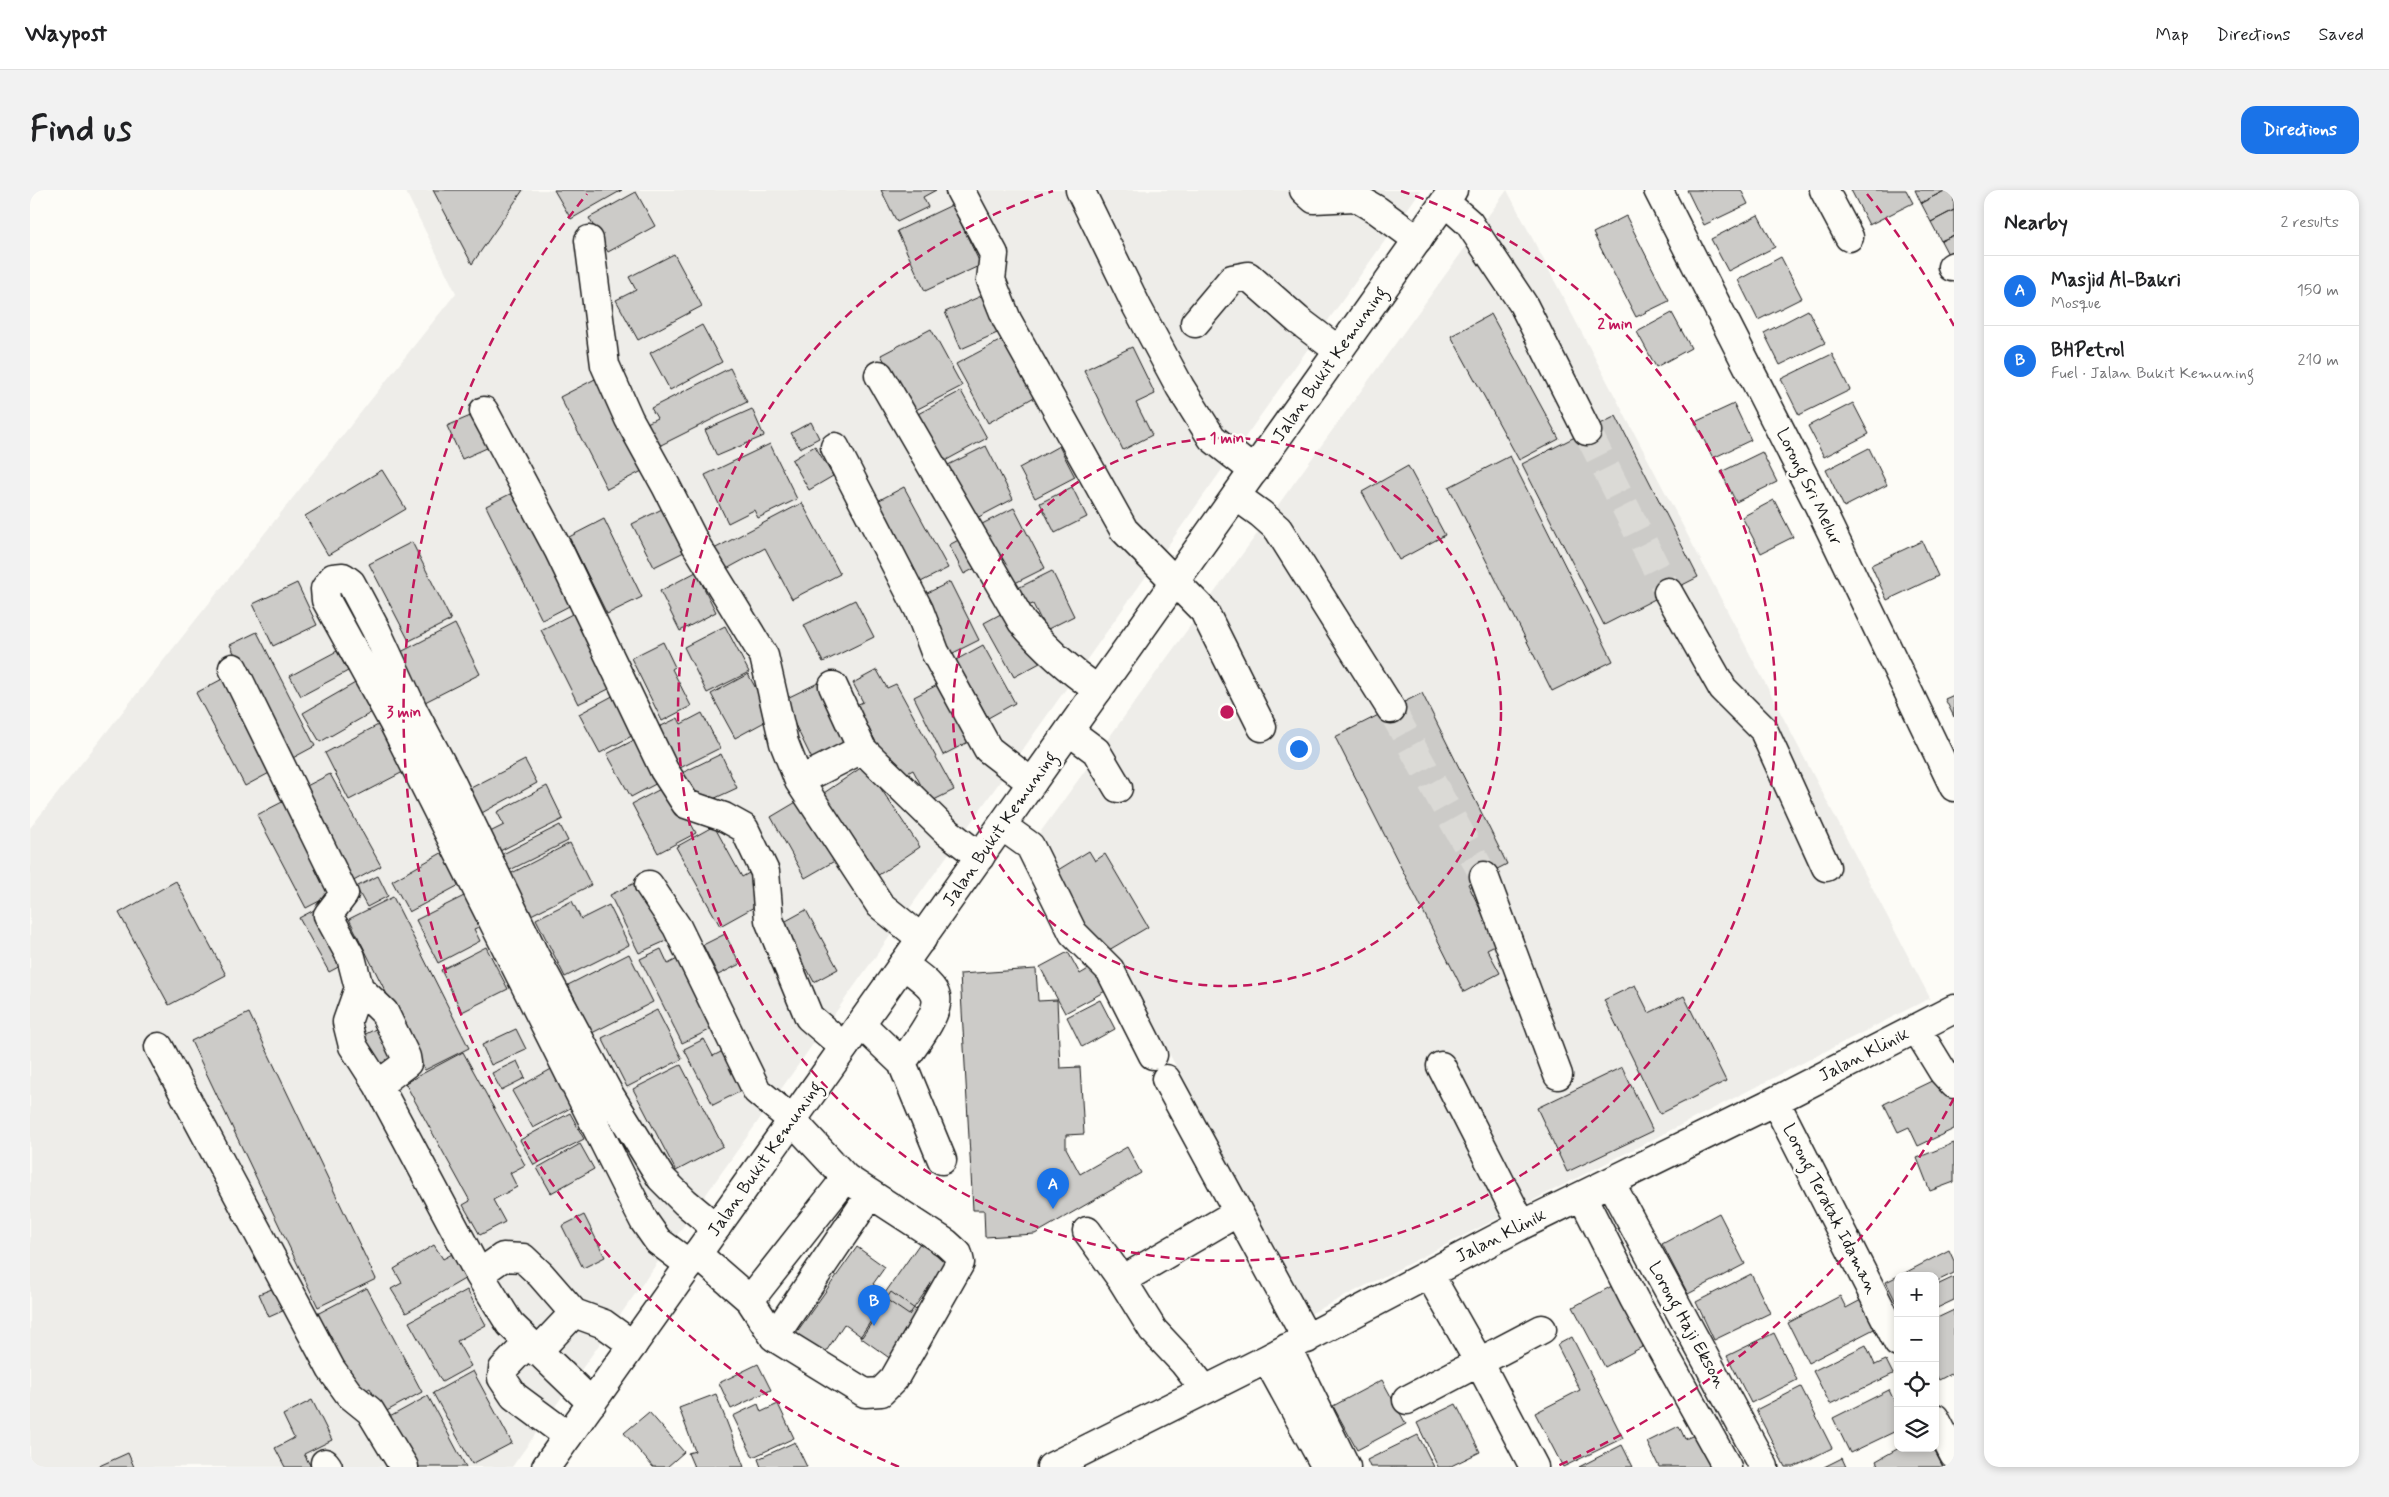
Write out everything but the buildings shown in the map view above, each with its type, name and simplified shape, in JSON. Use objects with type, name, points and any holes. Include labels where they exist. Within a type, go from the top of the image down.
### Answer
[{"type":"street","points":[[960,190],[994,254],[991,280],[1007,320],[1124,530],[1204,611],[1262,727]]},
{"type":"street","points":[[1080,190],[1137,307],[1180,387],[1212,438],[1254,471]]},
{"type":"street","points":[[1304,190],[1314,199],[1355,198],[1377,210],[1418,240]]},
{"type":"street","name":"Lorong Sri Melur","points":[[1658,190],[1819,506],[1954,787]]},
{"type":"street","points":[[1824,190],[1849,237]]},
{"type":"street","points":[[1449,196],[1522,304],[1587,431]]},
{"type":"street","name":"Jalan Bukit Kemuning","points":[[546,1467],[1449,196]]},
{"type":"street","points":[[589,240],[605,365],[629,419],[696,545],[764,656],[784,743],[799,781],[880,906],[922,938]]},
{"type":"street","points":[[1195,323],[1232,279],[1248,276],[1298,320],[1339,351]]},
{"type":"street","points":[[879,375],[1022,622],[1041,645],[1067,668],[1098,690]]},
{"type":"street","points":[[484,412],[559,551],[664,770],[686,804],[724,818],[744,828],[765,872],[768,920],[809,1016],[844,1048]]},
{"type":"street","points":[[835,448],[919,610],[935,652],[988,749],[1032,782]]},
{"type":"street","points":[[1236,496],[1261,514],[1278,530],[1288,543],[1391,709]]},
{"type":"street","points":[[1668,592],[1723,688],[1763,728],[1826,867]]},
{"type":"street","points":[[233,668],[344,894],[328,915],[352,957],[359,988],[347,1022],[354,1046],[378,1085],[479,1274],[510,1324],[533,1348],[592,1402]]},
{"type":"street","points":[[833,686],[862,749],[945,830],[980,857]]},
{"type":"street","points":[[649,886],[677,927],[757,1091],[792,1120],[846,1178],[946,1243],[958,1254],[960,1263],[894,1379],[881,1392],[865,1393],[774,1337],[750,1300],[693,1259],[658,1240],[644,1221],[404,717],[451,782],[535,956],[610,1094],[661,1178],[685,1202],[716,1228]]},
{"type":"street","points":[[1069,731],[1096,751],[1118,788]]},
{"type":"street","points":[[799,781],[862,749]]},
{"type":"street","points":[[1002,826],[1030,846],[1074,933],[1110,970],[1153,1055]]},
{"type":"street","points":[[1484,876],[1558,1075]]},
{"type":"street","points":[[902,1063],[922,1035],[935,1008],[936,998],[929,986],[903,964]]},
{"type":"street","points":[[359,988],[384,1012],[406,1057],[407,1063],[402,1069],[378,1085]]},
{"type":"street","name":"Jalan Klinik","points":[[1051,1467],[1085,1459],[1205,1390],[1522,1225],[1775,1101],[1954,1009]]},
{"type":"street","points":[[861,1024],[902,1063],[942,1160]]},
{"type":"street","points":[[1916,1028],[1943,1072],[1954,1084]]},
{"type":"street","points":[[159,1047],[331,1369],[349,1394],[370,1411],[404,1467]]},
{"type":"street","points":[[1441,1066],[1522,1225]]},
{"type":"street","points":[[1166,1079],[1238,1212],[1287,1349],[1326,1467]]},
{"type":"street","name":"Lorong Teratak Idaman","points":[[1775,1101],[1894,1336]]},
{"type":"street","points":[[750,1300],[846,1178]]},
{"type":"street","name":"Lorong Haji Ekson","points":[[1610,1182],[1764,1467]]},
{"type":"street","points":[[774,1337],[870,1195]]},
{"type":"street","points":[[1582,1196],[1634,1299],[1727,1467]]},
{"type":"street","points":[[1122,1280],[1238,1212]]},
{"type":"street","points":[[1087,1231],[1122,1280],[1153,1330],[1184,1363],[1205,1390]]},
{"type":"street","points":[[479,1274],[503,1257],[523,1258],[541,1275],[574,1313],[604,1324],[633,1344]]},
{"type":"street","points":[[1429,1274],[1479,1362],[1534,1467]]},
{"type":"street","points":[[568,1436],[514,1396],[502,1378],[503,1369],[533,1348],[574,1313]]},
{"type":"street","points":[[1407,1400],[1542,1329]]},
{"type":"street","points":[[1287,1349],[1346,1467]]},
{"type":"street","points":[[1939,1426],[1954,1455]]},
{"type":"shaded area","points":[[405,190],[1421,190],[512,1467],[30,1467],[30,828],[456,293]]},
{"type":"shaded area","points":[[1507,190],[1930,998],[1310,1314],[1125,972],[1079,931],[1036,838]]},
{"type":"tunnel","points":[[1587,431],[1668,592]]},
{"type":"tunnel","points":[[1391,709],[1484,876]]},
{"type":"place","name":"Masjid Al-Bakri","points":[[1053,1209]]},
{"type":"place","name":"BHPetrol","points":[[874,1326]]}]
